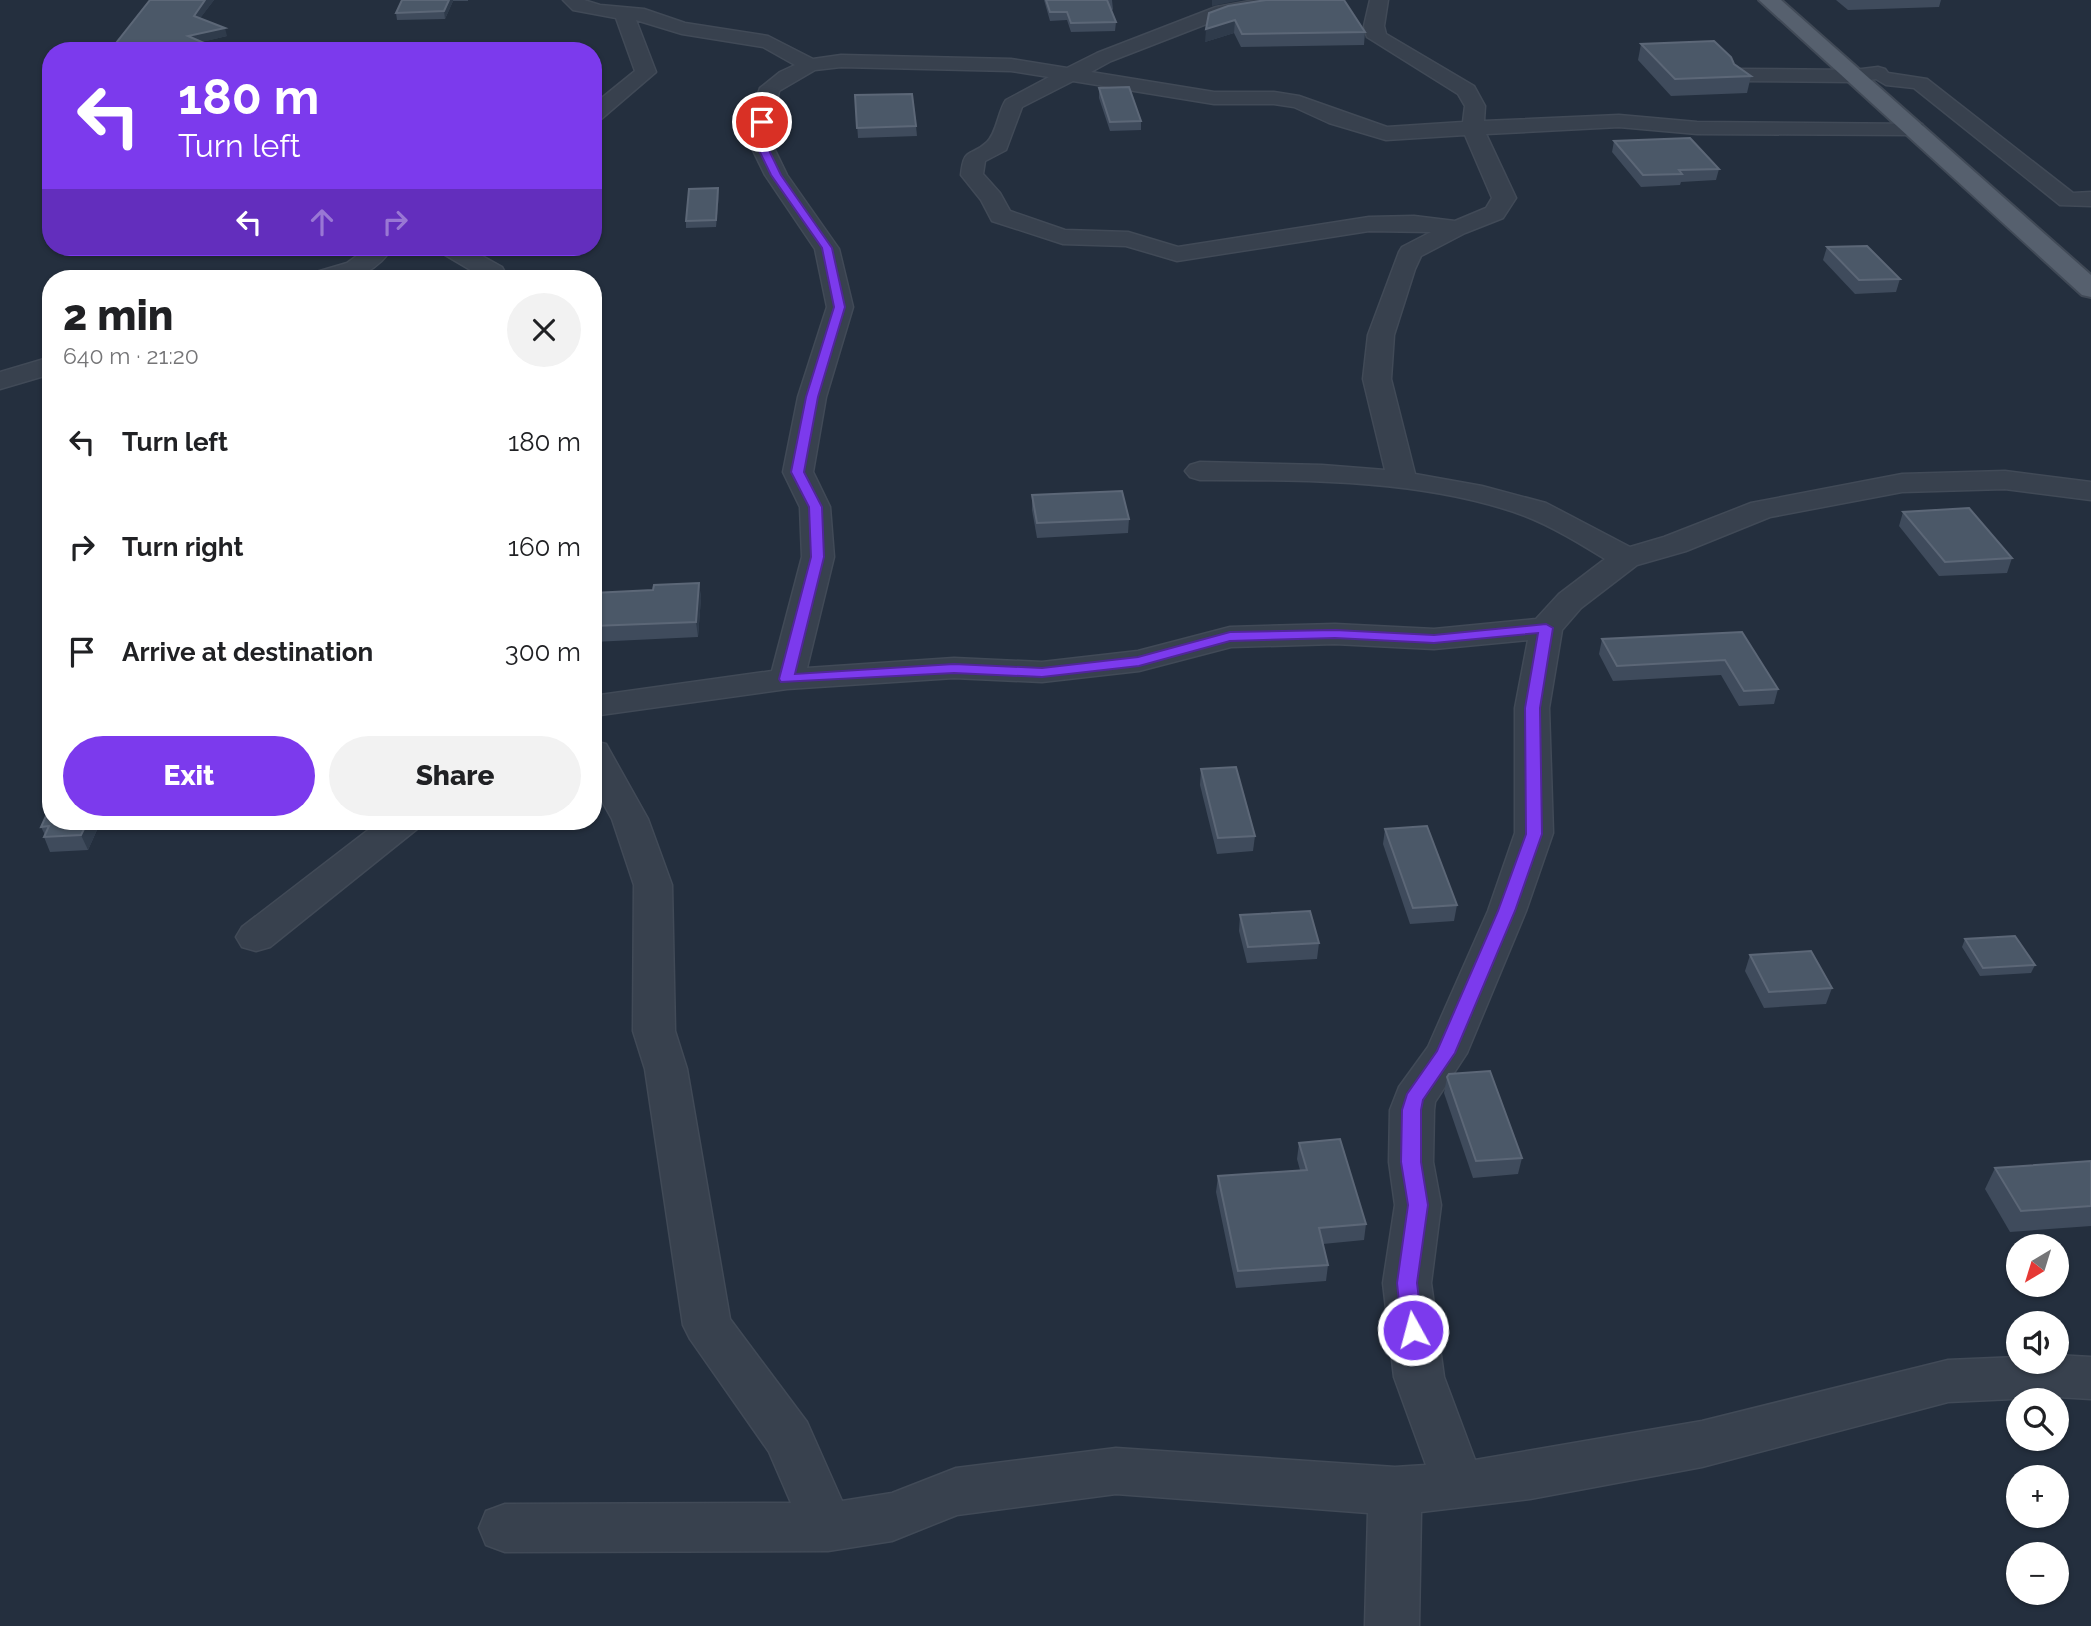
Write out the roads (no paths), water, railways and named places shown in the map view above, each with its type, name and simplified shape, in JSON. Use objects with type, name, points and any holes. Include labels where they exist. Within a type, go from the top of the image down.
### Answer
[{"type":"main road","points":[[1769,0],[2091,289]]},
{"type":"main road","points":[[1795,0],[2002,180]]},
{"type":"street","points":[[572,0],[590,8],[644,15],[682,28],[768,42],[810,65]]},
{"type":"street","points":[[1289,0],[1223,11],[1104,57],[1013,104],[998,145],[974,158],[972,174],[992,198],[1000,216],[1063,237],[1128,239],[1177,254],[1368,224],[1414,223],[1457,228]]},
{"type":"street","points":[[1379,0],[1374,26],[1377,37],[1467,90],[1475,106],[1473,129],[1504,198],[1495,213],[1457,228],[1411,253],[1381,335],[1377,379],[1402,479]]},
{"type":"street","points":[[1198,4],[1223,11]]},
{"type":"street","points":[[602,109],[646,72],[624,13]]},
{"type":"street","points":[[787,679],[818,557],[815,507],[798,472],[812,397],[839,307],[827,248],[776,175],[759,140],[764,105],[770,88],[787,76],[810,65],[873,60],[1011,65],[1214,98],[1274,98],[1299,102],[1386,134],[1548,122],[1619,121],[1697,128],[1914,129]]},
{"type":"street","points":[[1738,75],[1882,76],[1920,83],[2068,200],[2091,200]]},
{"type":"street","points":[[350,270],[374,260],[376,256]]},
{"type":"street","points":[[465,256],[489,270]]},
{"type":"street","points":[[0,381],[42,368]]},
{"type":"street","points":[[1200,471],[1310,471],[1402,479],[1523,506],[1578,530],[1626,558]]},
{"type":"street","points":[[1459,1486],[1419,1377],[1407,1283],[1418,1205],[1411,1162],[1412,1110],[1414,1099],[1446,1053],[1507,911],[1534,834],[1532,708],[1546,628],[1570,601],[1626,558],[1675,544],[1762,509],[1902,483],[2005,481],[2091,491]]},
{"type":"street","points":[[602,705],[787,679],[954,668],[1042,673],[1139,661],[1230,637],[1335,634],[1434,639],[1546,628]]},
{"type":"street","points":[[602,768],[630,819],[653,885],[654,1031],[666,1069],[707,1325],[789,1438],[828,1527]]},
{"type":"street","points":[[256,937],[393,830]]},
{"type":"street","points":[[505,1528],[828,1527],[892,1517],[956,1492],[1116,1471],[1395,1491],[1459,1486],[1530,1476],[1702,1444],[1948,1381],[2057,1376],[2091,1378]]},
{"type":"street","points":[[1392,1626],[1395,1491]]}]
